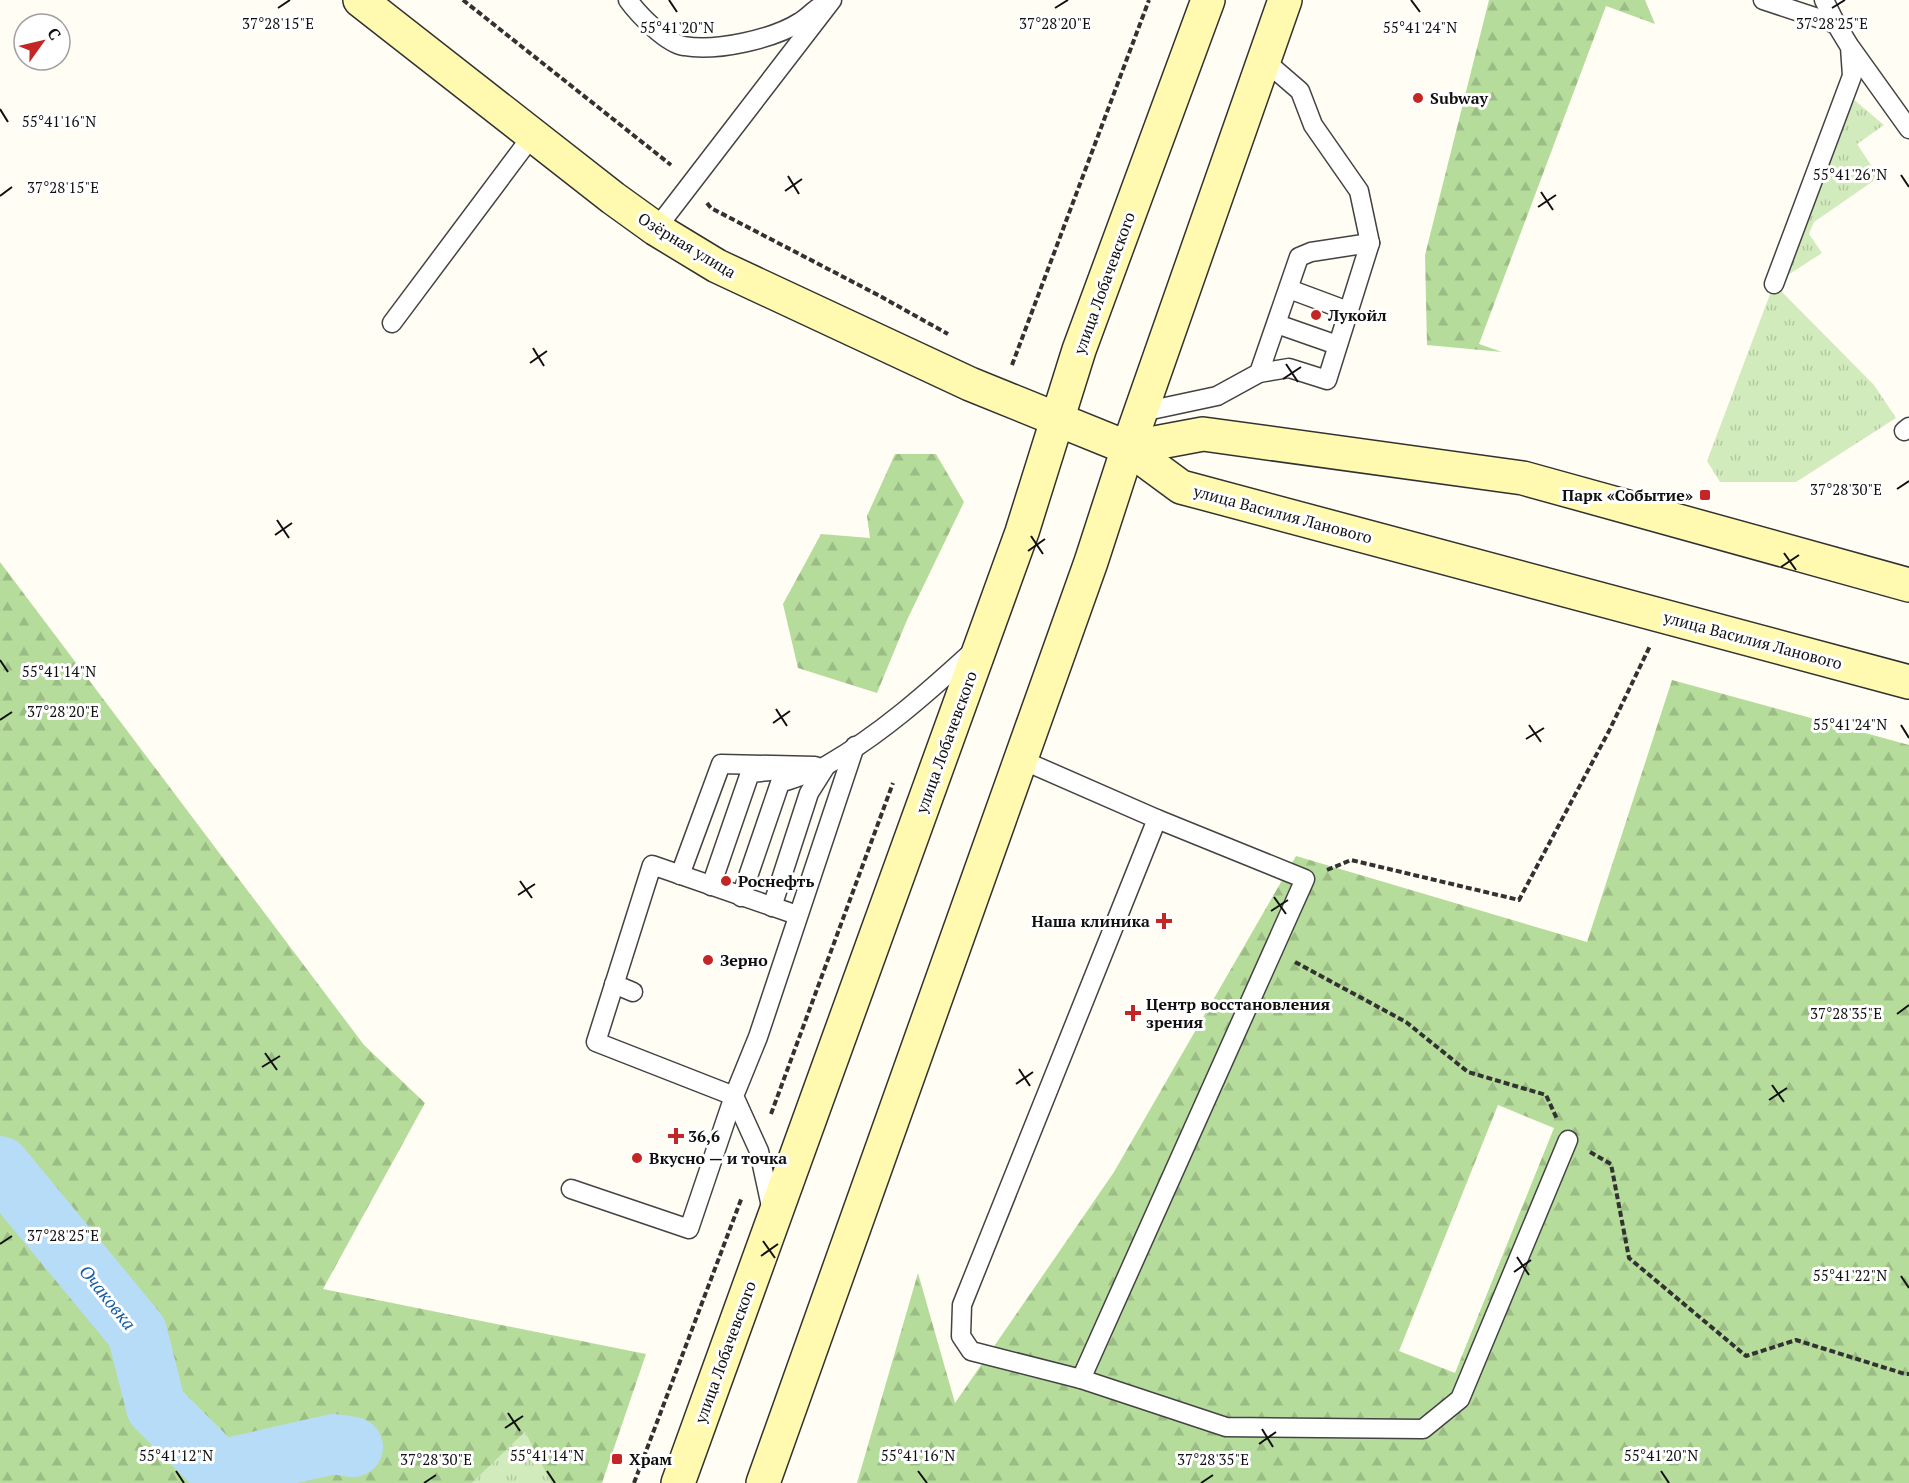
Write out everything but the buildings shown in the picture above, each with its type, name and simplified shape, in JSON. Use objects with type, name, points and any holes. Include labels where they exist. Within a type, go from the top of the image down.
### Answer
[{"type":"main road","name":"Озёрная улица","points":[[360,0],[532,136],[656,229],[717,266],[970,384],[1128,448]]},
{"type":"main road","name":"улица Лобачевского","points":[[678,1483],[1022,532],[1055,420],[1079,350],[1208,0]]},
{"type":"main road","points":[[763,1483],[1091,562],[1128,448],[1285,0]]},
{"type":"main road","points":[[1128,448],[1203,434],[1523,478],[1909,585]]},
{"type":"main road","name":"улица Василия Ланового","points":[[1128,448],[1181,487],[1909,682]]},
{"type":"lane","points":[[628,0],[636,12],[658,32],[682,46],[728,45],[774,34],[800,22],[830,0]]},
{"type":"lane","points":[[656,229],[830,0]]},
{"type":"lane","points":[[1763,0],[1836,24]]},
{"type":"lane","points":[[1824,0],[1850,47],[1909,129]]},
{"type":"lane","points":[[1774,284],[1852,76],[1850,47]]},
{"type":"lane","points":[[1142,412],[1217,396],[1259,373],[1289,368],[1327,380],[1370,243],[1359,191],[1313,125],[1300,91],[1264,60]]},
{"type":"lane","points":[[392,323],[532,136]]},
{"type":"lane","points":[[1259,373],[1299,258],[1311,252],[1370,243]]},
{"type":"lane","points":[[1289,290],[1348,311]]},
{"type":"lane","points":[[1277,324],[1337,345]]},
{"type":"lane","points":[[741,897],[780,783],[825,766],[855,747],[908,709],[981,645]]},
{"type":"lane","points":[[571,1189],[689,1229],[734,1096],[750,1034],[797,915],[855,747]]},
{"type":"lane","points":[[1020,759],[1157,819],[1305,879],[1081,1379]]},
{"type":"lane","points":[[680,875],[721,764],[825,766]]},
{"type":"lane","points":[[711,886],[750,773],[825,766]]},
{"type":"lane","points":[[772,907],[809,793],[825,766]]},
{"type":"lane","points":[[1157,819],[962,1305],[961,1336],[971,1351],[1081,1379],[1226,1427],[1423,1429],[1460,1399],[1568,1140]]},
{"type":"lane","points":[[774,1218],[759,1151],[734,1096],[596,1042],[652,865],[797,915]]},
{"type":"lane","points":[[614,984],[633,992]]},
{"type":"path","points":[[463,0],[692,182],[711,208],[878,295],[949,335]]},
{"type":"path","points":[[1011,369],[1149,0]]},
{"type":"path","points":[[1305,879],[1351,860],[1519,900],[1609,731],[1664,615]]},
{"type":"path","points":[[634,1483],[759,1151],[794,1048],[895,776]]},
{"type":"path","points":[[1273,950],[1406,1022],[1468,1072],[1546,1095],[1568,1140],[1611,1164],[1629,1258],[1746,1356],[1796,1340],[1909,1374]]},
{"type":"green space","points":[[1489,0],[1645,0],[1655,24],[1606,6],[1479,344],[1502,352],[1427,345],[1425,255]]},
{"type":"green space","points":[[1846,93],[1884,125],[1857,144],[1879,177],[1814,222],[1809,234],[1822,253],[1774,284],[1874,385],[1896,418],[1796,482],[1720,482],[1707,461]]},
{"type":"green space","points":[[895,454],[936,454],[964,502],[907,620],[877,693],[798,668],[783,604],[821,534],[870,538],[867,516]]},
{"type":"green space","points":[[0,562],[364,1045],[425,1103],[323,1289],[646,1354],[602,1483],[551,1483],[525,1432],[472,1483],[0,1483]]},
{"type":"green space","points":[[1672,680],[1909,745],[1909,1483],[857,1483],[918,1273],[955,1403],[1114,1172],[1296,856],[1587,942]],"holes":[[[1498,1105],[1554,1128],[1455,1373],[1399,1351]]]},
{"type":"green space","points":[[525,1432],[551,1483],[472,1483]]},
{"type":"waterway","name":"Очаковка","points":[[0,1166],[137,1332],[156,1407],[219,1470],[334,1444],[353,1447]]},
{"type":"place","name":"Subway","points":[[1418,98]]},
{"type":"place","name":"Лукойл","points":[[1316,315]]},
{"type":"place","name":"Парк «Событие»","points":[[1705,495]]},
{"type":"place","name":"Роснефть","points":[[726,881]]},
{"type":"place","name":"Наша клиника","points":[[1164,921]]},
{"type":"place","name":"Зерно","points":[[708,960]]},
{"type":"place","name":"Центр восстановления зрения","points":[[1133,1013]]},
{"type":"place","name":"36,6","points":[[676,1136]]},
{"type":"place","name":"Вкусно — и точка","points":[[637,1158]]},
{"type":"place","name":"Храм","points":[[617,1459]]}]
